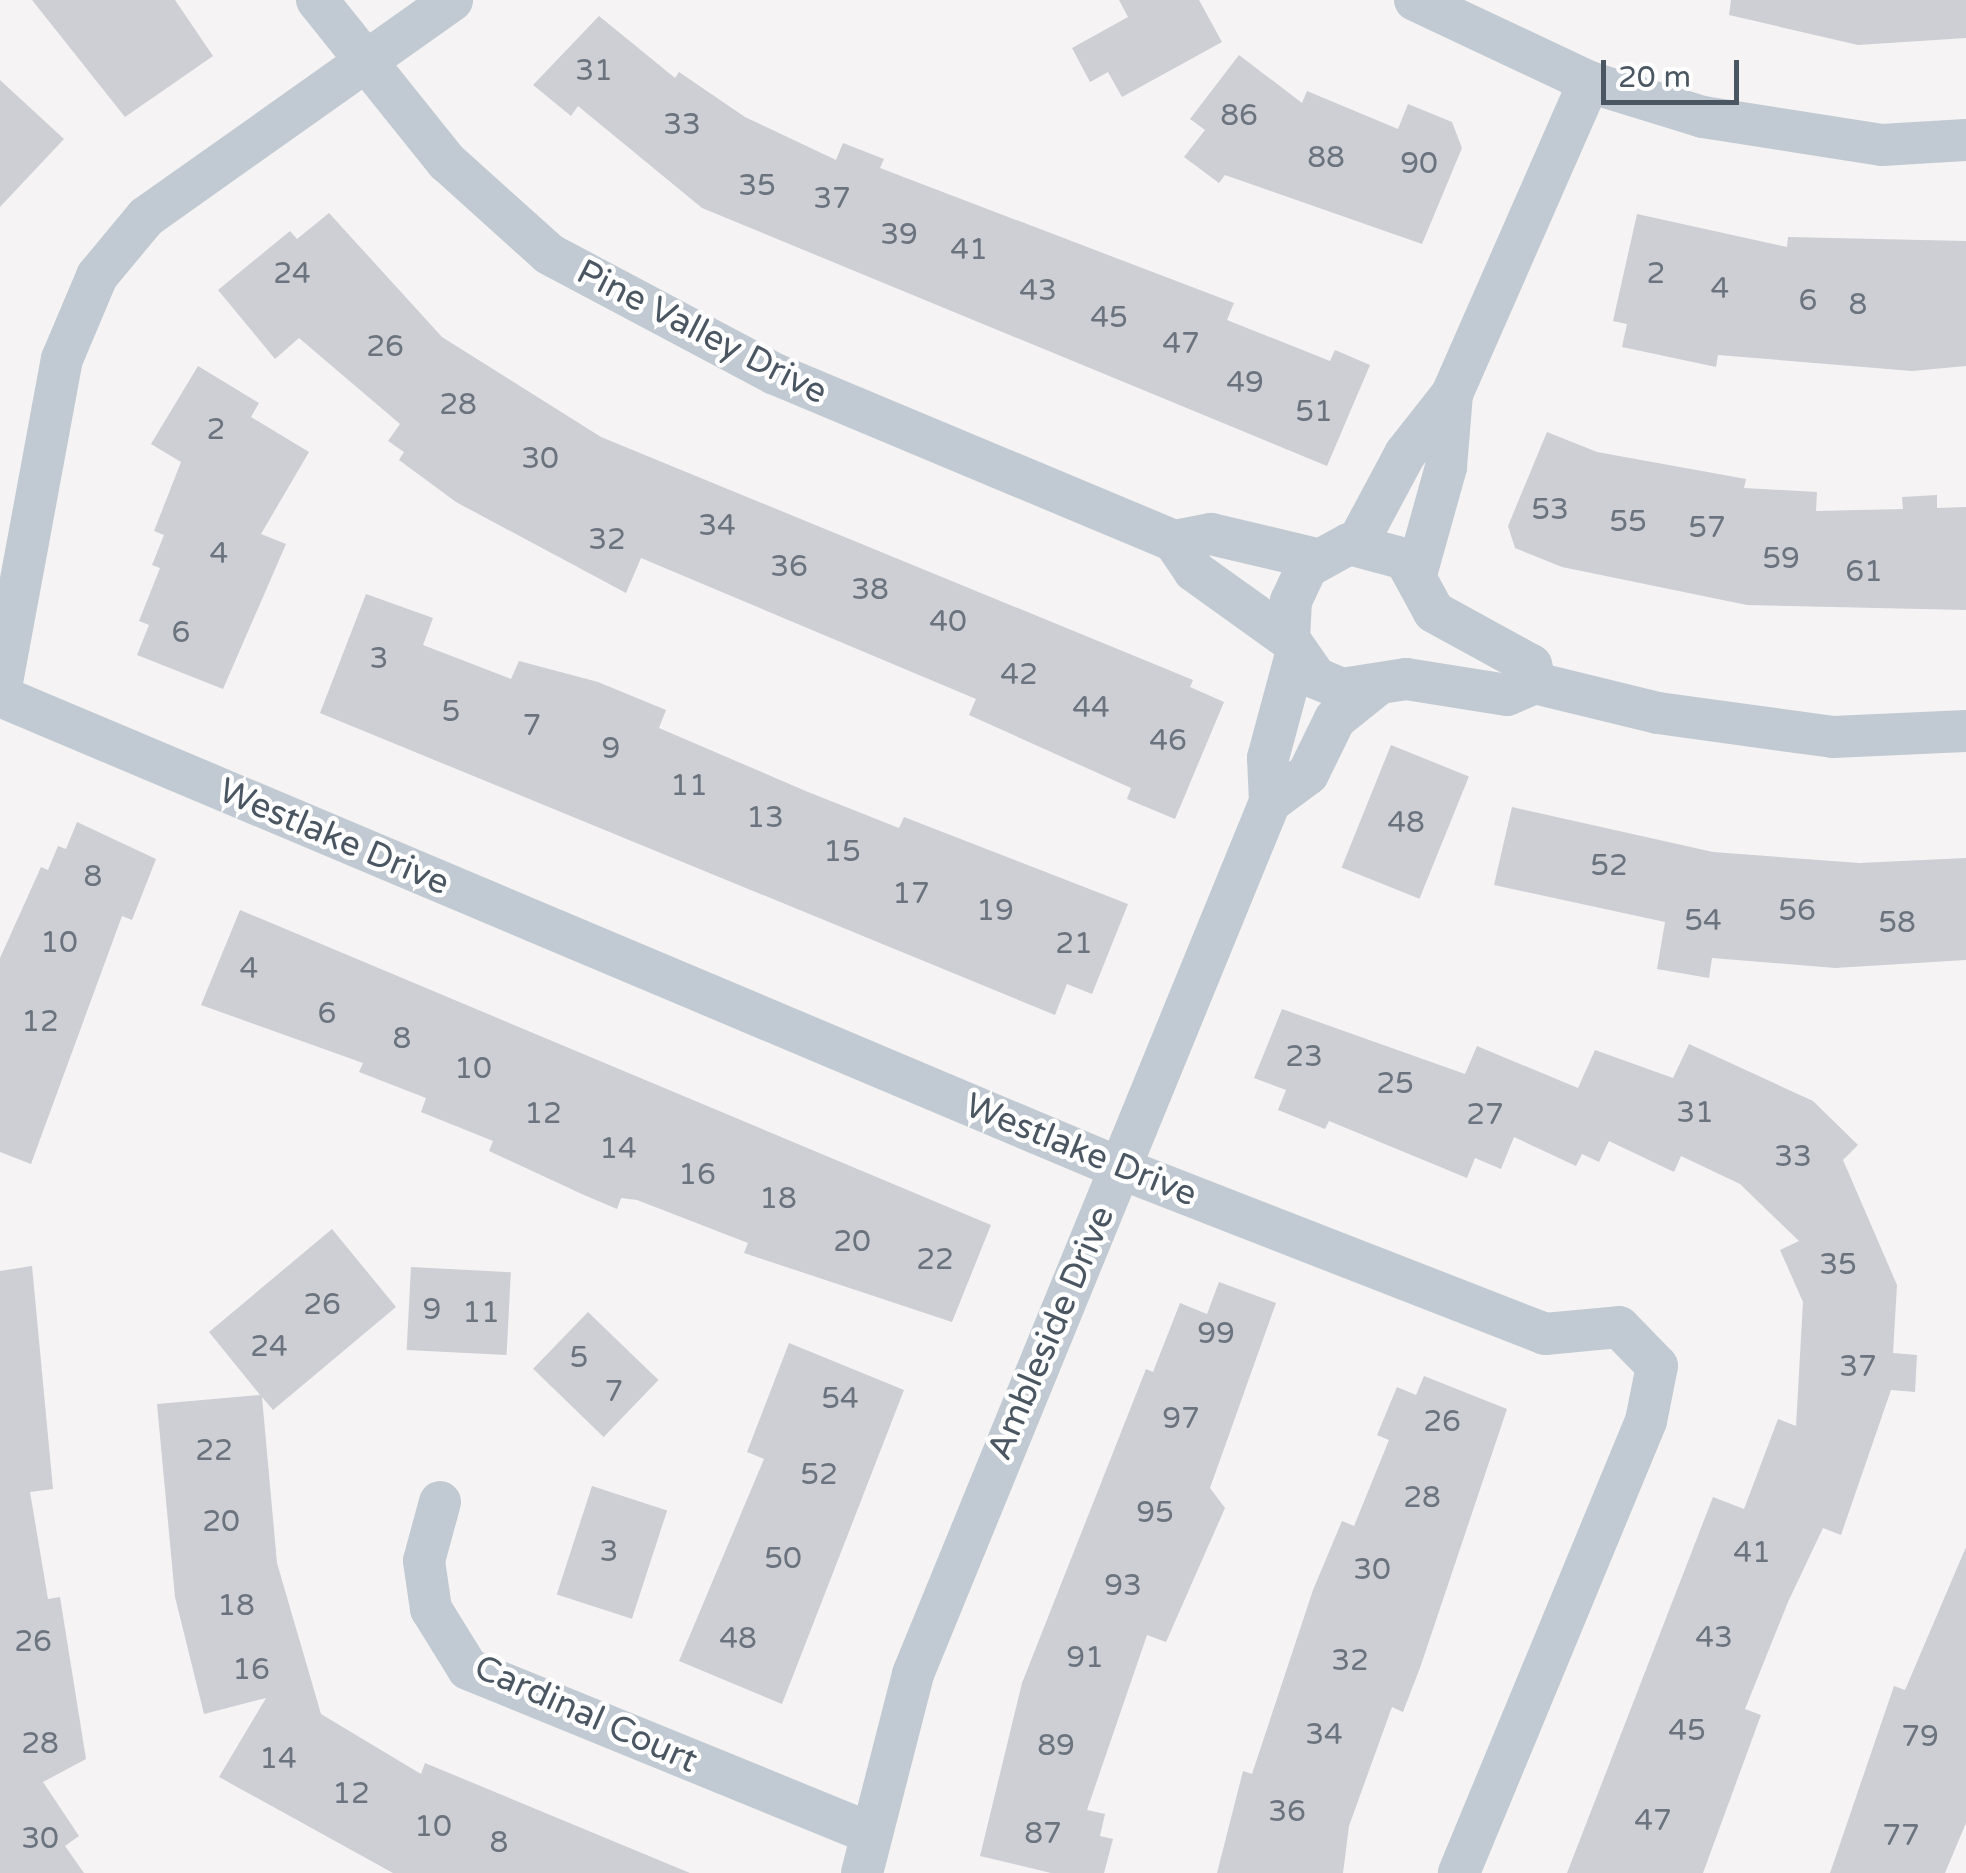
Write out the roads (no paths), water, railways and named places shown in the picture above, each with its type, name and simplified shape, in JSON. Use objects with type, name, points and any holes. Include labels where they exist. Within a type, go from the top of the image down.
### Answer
[{"type":"street","name":"Pine Valley Drive","points":[[317,0],[362,65],[447,162],[548,254],[600,284],[776,374],[1174,541],[1211,534],[1317,559]]},
{"type":"street","points":[[0,694],[62,358],[97,276],[146,218],[452,0]]},
{"type":"street","points":[[1415,0],[1590,82],[1798,135],[1882,145],[1966,140]]},
{"type":"street","points":[[1358,542],[1405,454],[1452,394],[1590,82]]},
{"type":"street","points":[[1416,571],[1446,467],[1452,394]]},
{"type":"street","name":"Pine Valley Drive","points":[[1174,541],[1194,571],[1293,646],[1327,684],[1386,683],[1507,695],[1535,683],[1658,713],[1833,737],[1966,730]]},
{"type":"street","points":[[1270,802],[1308,774],[1336,719],[1427,648],[1434,612],[1416,571],[1392,550],[1358,542],[1317,559],[1290,601],[1293,646]]},
{"type":"street","points":[[1434,612],[1531,665],[1535,683]]},
{"type":"street","name":"Ambleside Drive","points":[[864,1853],[913,1674],[1013,1414],[1122,1169],[1270,802],[1268,758],[1293,646]]},
{"type":"street","name":"Westlake Drive","points":[[0,694],[1122,1169],[1544,1334],[1620,1327],[1657,1366],[1646,1421],[1460,1873]]},
{"type":"street","name":"Cardinal Court","points":[[440,1502],[424,1562],[432,1609],[468,1670],[864,1853]]}]
